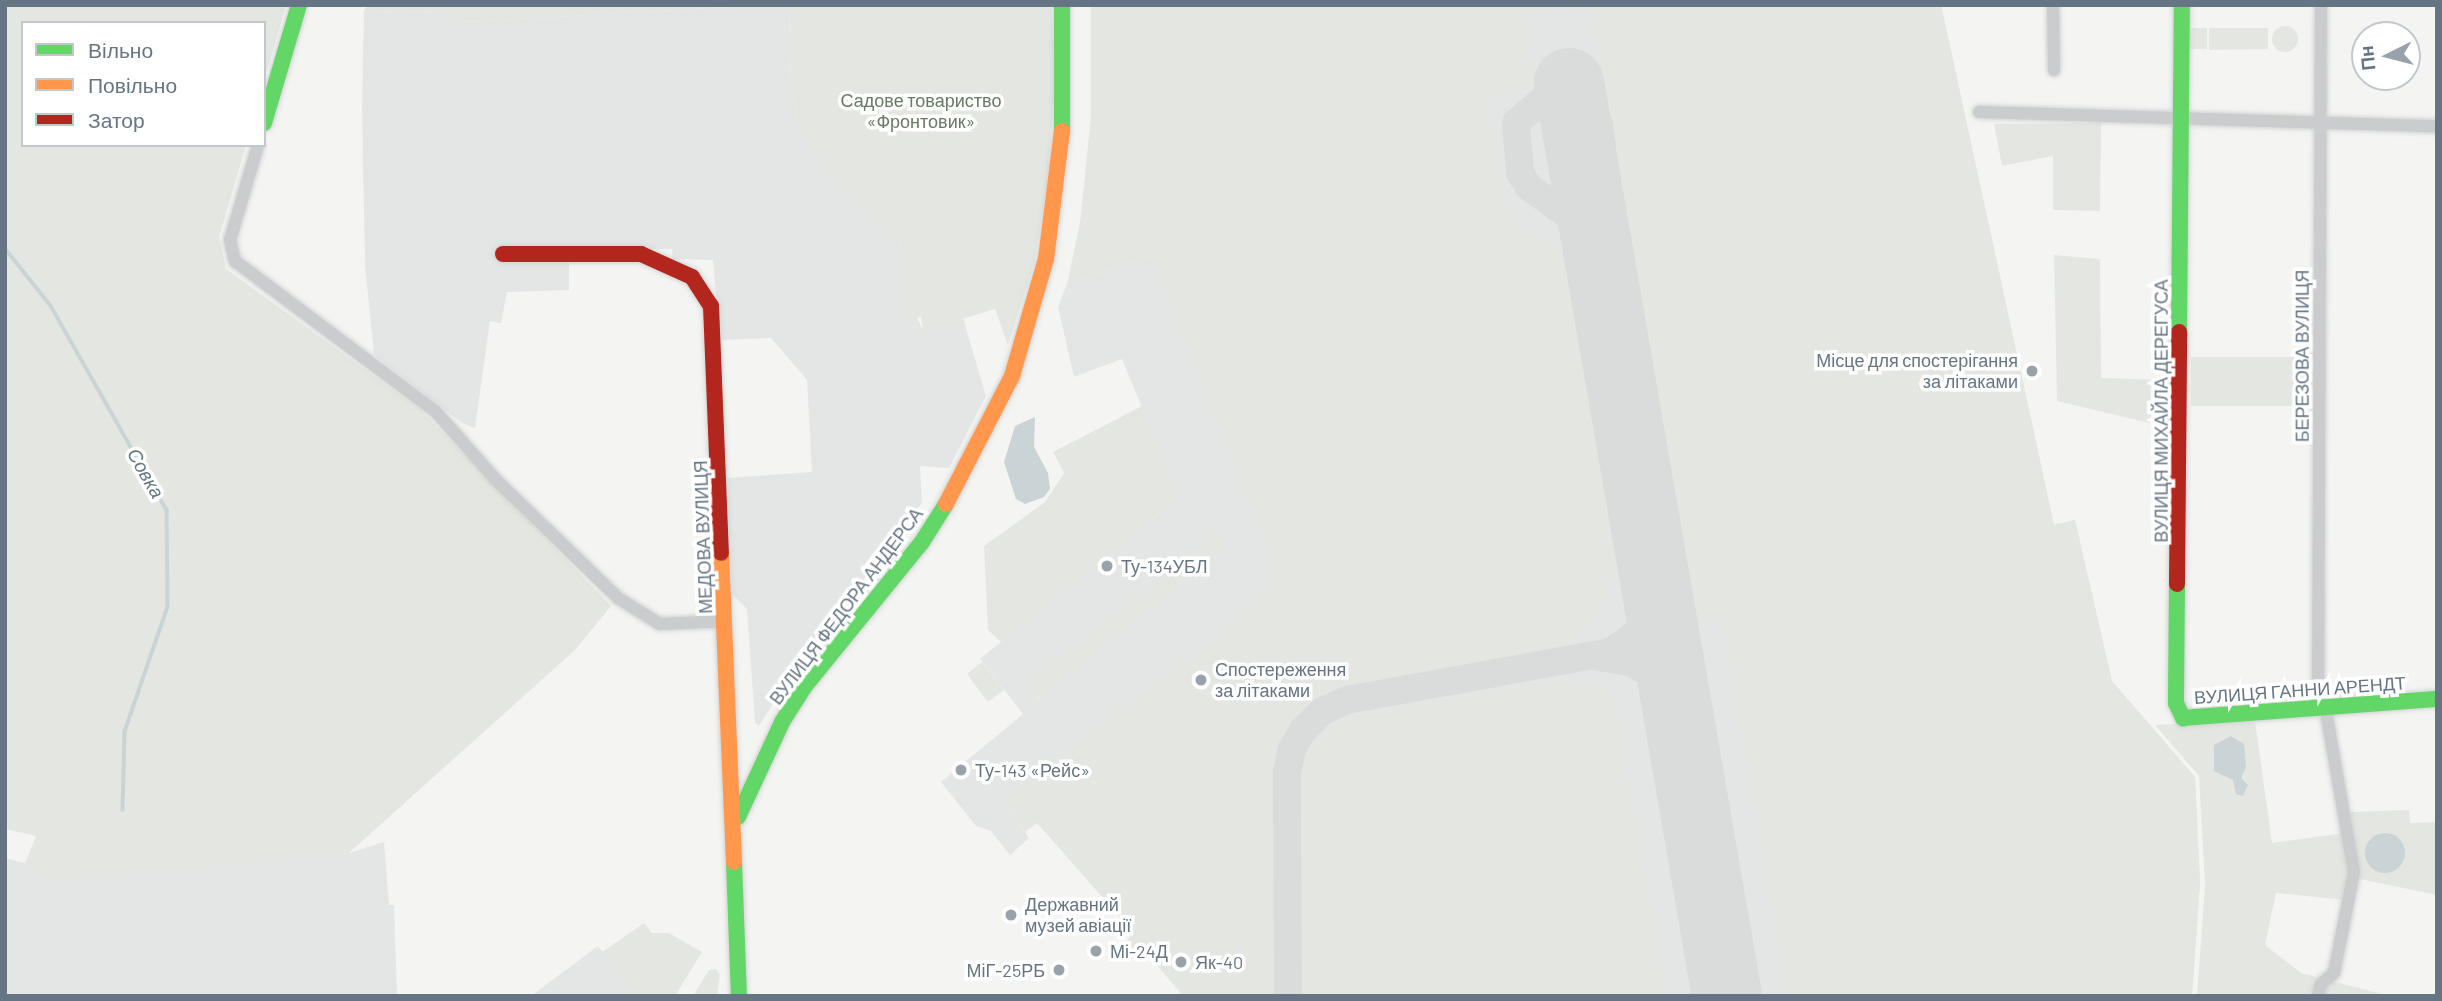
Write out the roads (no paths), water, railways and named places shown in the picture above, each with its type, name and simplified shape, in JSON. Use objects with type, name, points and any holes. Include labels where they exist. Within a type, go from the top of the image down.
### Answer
[{"type":"street","points":[[266,116],[299,5]]},
{"type":"street","name":"ВУЛИЦЯ ФЕДОРА АНДЕРСА","points":[[735,823],[782,722],[852,625],[922,542],[971,463],[1012,376],[1046,259],[1057,193],[1066,83],[1062,5]]},
{"type":"street","points":[[2053,5],[2054,70]]},
{"type":"street","name":"ВУЛИЦЯ МИХАЙЛА ДЕРЕГУСА","points":[[2176,703],[2182,5]]},
{"type":"street","name":"БЕРЕЗОВА ВУЛИЦЯ","points":[[2318,996],[2321,984],[2334,973],[2354,872],[2321,706],[2321,5]]},
{"type":"street","points":[[1979,112],[2437,126]]},
{"type":"street","points":[[257,147],[230,240],[235,261],[436,412],[496,480],[618,598],[660,624],[726,621]]},
{"type":"street","name":"МЕДОВА ВУЛИЦЯ","points":[[503,254],[641,254],[692,277],[705,292],[715,321],[735,823],[736,994]]},
{"type":"street","name":"ВУЛИЦЯ ГАННИ АРЕНДТ","points":[[2176,703],[2183,718],[2437,699]]},
{"type":"waterway","name":"Совка","points":[[5,248],[51,306],[167,510],[168,607],[125,732],[123,810]]},
{"type":"place","name":"Місце для спостерігання за літаками","points":[[2032,371]]},
{"type":"place","name":"Ту-134УБЛ","points":[[1107,566]]},
{"type":"place","name":"Спостереження за літаками","points":[[1201,680]]},
{"type":"place","name":"Ту-143 «Рейс»","points":[[961,770]]},
{"type":"place","name":"Державний музей авіації","points":[[1011,915]]},
{"type":"place","name":"Мі-24Д","points":[[1096,951]]},
{"type":"place","name":"Як-40","points":[[1181,962]]},
{"type":"place","name":"МіГ-25РБ","points":[[1059,970]]},
{"type":"park label","name":"Садове товариство «Фронтовик»","points":[[921,111]]}]
